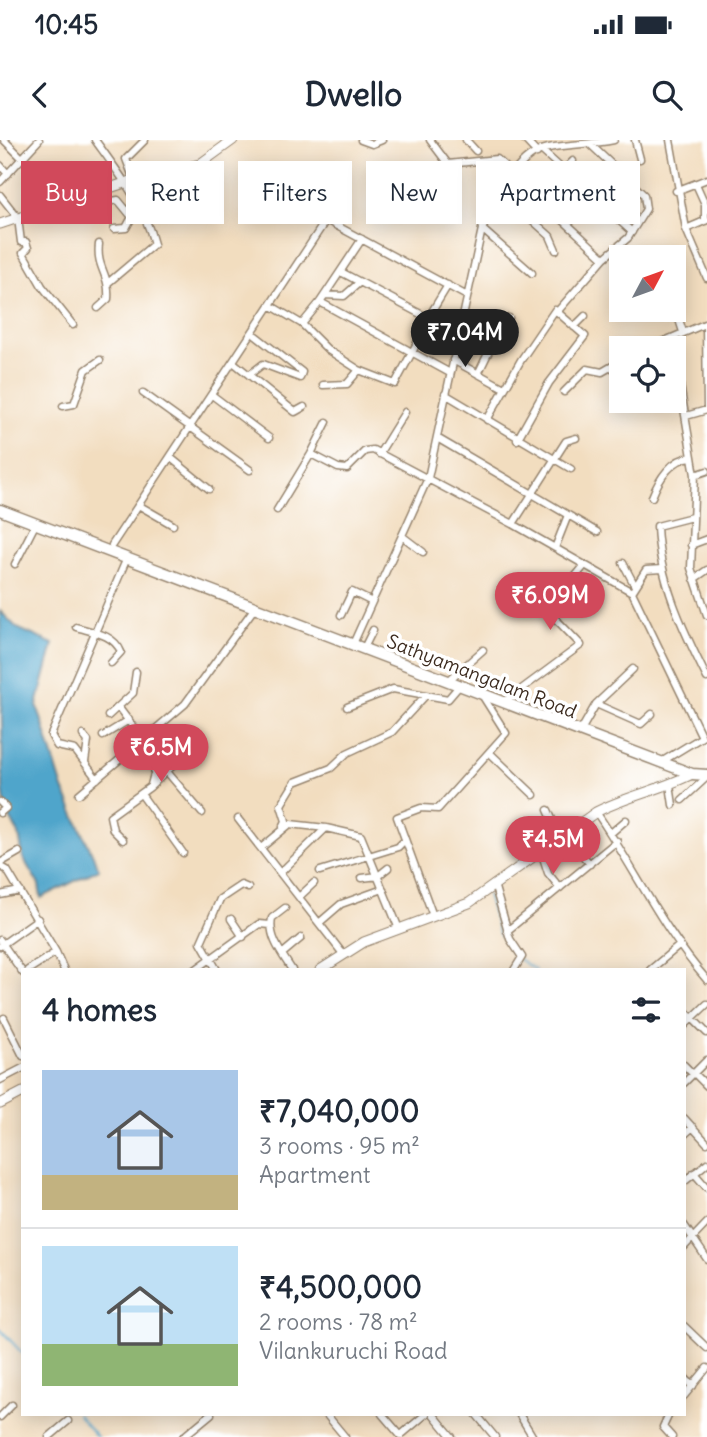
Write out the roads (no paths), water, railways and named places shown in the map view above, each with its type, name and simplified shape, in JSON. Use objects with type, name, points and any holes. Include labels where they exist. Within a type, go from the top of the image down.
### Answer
[{"type":"highway","name":"Sathyamangalam Road","points":[[4,508],[112,545],[210,584],[251,605]]},
{"type":"highway","name":"Sathyamangalam Road","points":[[4,508],[36,523],[580,732],[692,774],[706,776]]},
{"type":"street","points":[[4,140],[22,158]]},
{"type":"street","points":[[95,140],[126,176]]},
{"type":"street","points":[[126,161],[145,140]]},
{"type":"street","points":[[204,161],[233,140]]},
{"type":"street","points":[[361,140],[372,144],[383,140]]},
{"type":"street","points":[[430,140],[448,164],[476,161]]},
{"type":"street","points":[[466,140],[476,151]]},
{"type":"street","points":[[525,140],[552,161]]},
{"type":"street","points":[[526,161],[539,151],[572,143],[591,145],[614,140]]},
{"type":"street","points":[[635,140],[640,159]]},
{"type":"street","points":[[670,140],[676,191],[686,229],[707,278]]},
{"type":"street","points":[[0,182],[35,141]]},
{"type":"street","points":[[487,420],[521,360],[555,310],[557,312],[604,258],[632,232],[646,209],[644,195],[591,145]]},
{"type":"street","points":[[477,161],[499,161]]},
{"type":"street","points":[[0,165],[8,174]]},
{"type":"street","points":[[676,191],[707,179]]},
{"type":"street","points":[[0,224],[126,182]]},
{"type":"street","points":[[686,229],[706,220],[705,204],[696,184]]},
{"type":"street","points":[[0,195],[18,218],[21,242],[26,242],[28,247],[23,253],[42,286],[73,325]]},
{"type":"street","points":[[112,201],[118,200],[126,209]]},
{"type":"street","points":[[112,545],[326,220],[467,296]]},
{"type":"street","points":[[114,229],[126,228],[128,224]]},
{"type":"street","points":[[109,282],[154,244],[146,224]]},
{"type":"street","points":[[359,646],[372,602],[428,478],[485,224]]},
{"type":"street","points":[[537,224],[550,236],[556,250]]},
{"type":"street","points":[[568,224],[604,258]]},
{"type":"street","points":[[623,224],[632,232]]},
{"type":"street","points":[[482,229],[533,273]]},
{"type":"street","points":[[302,324],[362,239]]},
{"type":"street","points":[[98,308],[108,299],[109,282],[97,259],[99,244]]},
{"type":"street","points":[[341,272],[428,318]]},
{"type":"street","points":[[325,295],[344,296],[360,282]]},
{"type":"street","points":[[271,305],[302,324],[328,350],[359,370],[395,384],[448,285]]},
{"type":"street","points":[[320,302],[450,373]]},
{"type":"street","points":[[517,440],[549,383],[585,336],[557,312]]},
{"type":"street","points":[[575,327],[585,316]]},
{"type":"street","points":[[462,318],[495,339]]},
{"type":"street","points":[[478,374],[509,318]]},
{"type":"street","points":[[679,322],[682,332]]},
{"type":"street","points":[[676,336],[707,323],[707,410],[686,416]]},
{"type":"street","points":[[248,374],[262,364],[300,378],[302,372],[256,336]]},
{"type":"street","points":[[63,406],[74,404],[86,370],[100,360]]},
{"type":"street","points":[[453,360],[504,388]]},
{"type":"street","points":[[233,362],[295,412],[304,407]]},
{"type":"street","points":[[565,392],[587,369],[602,372],[609,368]]},
{"type":"street","points":[[323,385],[347,384],[359,370]]},
{"type":"street","points":[[143,393],[250,470]]},
{"type":"street","points":[[445,394],[517,440],[570,469]]},
{"type":"street","points":[[212,395],[269,438]]},
{"type":"street","points":[[379,454],[405,412]]},
{"type":"street","points":[[685,413],[695,475],[691,568],[707,615]]},
{"type":"street","points":[[277,510],[312,454],[327,422]]},
{"type":"street","points":[[437,438],[597,532]]},
{"type":"street","points":[[513,524],[566,442],[576,438]]},
{"type":"street","points":[[312,454],[338,468],[347,469],[365,451],[379,454],[633,589]]},
{"type":"street","points":[[652,497],[660,477],[683,457],[692,457]]},
{"type":"street","points":[[171,458],[209,489]]},
{"type":"street","points":[[695,475],[707,471]]},
{"type":"street","points":[[140,506],[173,525]]},
{"type":"street","points":[[555,548],[568,515]]},
{"type":"street","points":[[692,517],[657,526],[662,569],[686,635],[707,678]]},
{"type":"street","points":[[15,565],[36,523]]},
{"type":"street","points":[[402,536],[423,552]]},
{"type":"street","points":[[691,545],[707,539]]},
{"type":"street","points":[[97,779],[75,750],[57,746],[51,734],[127,558]]},
{"type":"street","points":[[623,563],[704,735],[661,762]]},
{"type":"street","points":[[504,702],[581,645],[547,610],[585,565]]},
{"type":"street","points":[[633,589],[646,570],[662,569]]},
{"type":"street","points":[[694,579],[707,570]]},
{"type":"street","points":[[699,592],[707,586]]},
{"type":"street","points":[[341,615],[352,592],[372,602]]},
{"type":"street","points":[[79,794],[185,704],[251,605]]},
{"type":"street","points":[[76,628],[110,637],[121,652],[111,663]]},
{"type":"street","points":[[359,646],[373,630]]},
{"type":"street","points":[[448,681],[483,650]]},
{"type":"street","points":[[580,732],[596,704],[633,669]]},
{"type":"street","points":[[108,716],[133,693],[136,672]]},
{"type":"street","points":[[346,707],[393,689],[448,699],[460,685]]},
{"type":"street","points":[[433,916],[397,817],[421,808],[438,809],[491,754],[506,733],[481,693]]},
{"type":"street","points":[[261,848],[283,827],[286,821],[281,805],[295,782],[331,768],[346,753],[392,732],[426,695]]},
{"type":"street","points":[[596,704],[641,724],[652,714]]},
{"type":"street","points":[[119,708],[202,813]]},
{"type":"street","points":[[103,736],[129,720]]},
{"type":"street","points":[[83,735],[88,741],[85,762]]},
{"type":"street","points":[[491,754],[534,796]]},
{"type":"street","points":[[150,787],[158,759]]},
{"type":"street","points":[[123,840],[113,830],[110,816],[150,787],[179,760]]},
{"type":"street","points":[[324,968],[343,954],[399,929],[469,903],[596,812],[618,800],[670,785],[692,774]]},
{"type":"street","points":[[682,800],[706,776]]},
{"type":"street","points":[[670,785],[673,804]]},
{"type":"street","points":[[141,794],[183,853]]},
{"type":"street","points":[[0,802],[6,808],[0,813]]},
{"type":"street","points":[[548,810],[562,836],[590,863]]},
{"type":"street","points":[[596,812],[617,841],[654,907],[707,980]]},
{"type":"street","points":[[238,819],[343,954]]},
{"type":"street","points":[[611,832],[626,820]]},
{"type":"street","points":[[283,827],[290,824],[326,828],[361,836],[399,929]]},
{"type":"street","points":[[280,873],[326,828]]},
{"type":"street","points":[[320,871],[398,847],[405,839]]},
{"type":"street","points":[[507,932],[617,841]]},
{"type":"street","points":[[541,851],[548,873],[560,888]]},
{"type":"street","points":[[19,852],[0,865],[7,870],[38,919],[63,968]]},
{"type":"street","points":[[362,878],[378,876],[387,868]]},
{"type":"street","points":[[299,897],[314,883]]},
{"type":"street","points":[[217,968],[201,942],[220,899],[241,885],[248,887]]},
{"type":"street","points":[[319,923],[341,904],[383,889]]},
{"type":"street","points":[[488,889],[522,960],[516,968]]},
{"type":"street","points":[[0,895],[20,891]]},
{"type":"street","points":[[285,908],[272,918],[270,925],[291,968]]},
{"type":"street","points":[[21,970],[1,943],[38,919]]},
{"type":"street","points":[[231,919],[243,937]]},
{"type":"street","points":[[198,968],[259,924],[270,925]]},
{"type":"street","points":[[282,954],[301,938]]},
{"type":"street","points":[[652,968],[680,945]]},
{"type":"street","points":[[31,968],[56,953]]},
{"type":"street","points":[[686,1024],[707,1003]]},
{"type":"street","points":[[686,1012],[707,1033]]},
{"type":"street","points":[[4,1018],[21,1052]]},
{"type":"street","points":[[686,1081],[707,1060]]},
{"type":"street","points":[[686,1067],[707,1086]]},
{"type":"street","points":[[0,1080],[21,1069]]},
{"type":"street","points":[[0,1104],[21,1093]]},
{"type":"street","points":[[686,1120],[707,1143]]},
{"type":"street","points":[[686,1134],[693,1127]]},
{"type":"street","points":[[686,1180],[707,1163]]},
{"type":"street","points":[[694,1173],[707,1188]]},
{"type":"street","points":[[686,1244],[707,1223]]},
{"type":"street","points":[[686,1228],[707,1259]]},
{"type":"street","points":[[686,1328],[707,1348]]},
{"type":"street","points":[[699,1340],[707,1333]]},
{"type":"street","points":[[686,1394],[707,1368]]},
{"type":"street","points":[[686,1379],[693,1386]]},
{"type":"street","points":[[0,1417],[12,1405]]},
{"type":"street","points":[[183,1437],[209,1416]]},
{"type":"street","points":[[328,1416],[345,1437]]},
{"type":"street","points":[[384,1416],[401,1436],[424,1416]]},
{"type":"street","points":[[435,1416],[452,1437]]},
{"type":"street","points":[[478,1416],[495,1437]]},
{"type":"street","points":[[520,1416],[533,1437]]},
{"type":"street","points":[[668,1416],[663,1427],[672,1437]]},
{"type":"street","points":[[49,1437],[68,1421]]},
{"type":"water","points":[[0,611],[17,628],[53,644],[37,705],[63,789],[99,869],[41,898],[39,885],[23,858],[19,834],[7,813],[3,791]]},
{"type":"waterway","points":[[487,894],[498,932],[514,956],[532,968]]},
{"type":"waterway","points":[[0,1329],[21,1352]]},
{"type":"waterway","points":[[79,1416],[97,1437]]}]
